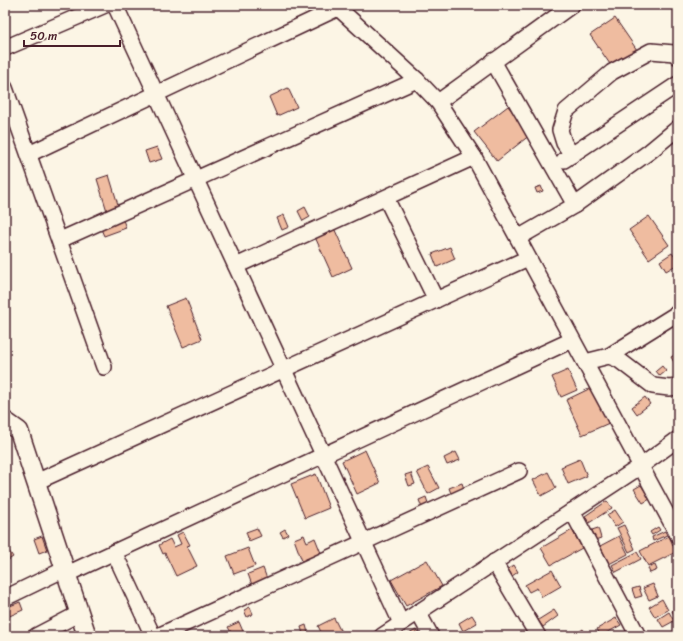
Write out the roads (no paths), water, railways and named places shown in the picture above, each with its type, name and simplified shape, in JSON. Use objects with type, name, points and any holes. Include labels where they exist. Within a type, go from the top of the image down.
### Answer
[{"type":"street","points":[[5,48],[105,5]]},
{"type":"street","points":[[115,5],[402,623]]},
{"type":"street","points":[[438,102],[572,5]]},
{"type":"street","points":[[29,154],[336,7],[417,80],[438,102],[474,157],[678,535]]},
{"type":"street","points":[[572,154],[564,143],[560,130],[566,111],[612,72],[651,51],[674,53],[678,57]]},
{"type":"street","points":[[493,62],[575,205]]},
{"type":"street","points":[[60,240],[417,80]]},
{"type":"street","points":[[553,167],[678,84]]},
{"type":"street","points":[[5,88],[104,367]]},
{"type":"street","points":[[518,238],[575,205],[649,152],[678,128]]},
{"type":"street","points":[[236,266],[474,157]]},
{"type":"street","points":[[386,198],[436,300]]},
{"type":"street","points":[[36,482],[528,258]]},
{"type":"street","points":[[584,362],[609,356],[678,312]]},
{"type":"street","points":[[5,598],[114,552],[572,340]]},
{"type":"street","points":[[609,356],[619,360],[653,386],[669,388],[678,386]]},
{"type":"street","points":[[5,421],[19,431],[87,636]]},
{"type":"street","points":[[382,636],[641,466],[678,439]]},
{"type":"street","points":[[158,636],[519,471]]},
{"type":"street","points":[[572,511],[638,636]]},
{"type":"street","points":[[114,552],[153,636]]},
{"type":"street","points":[[494,562],[538,636]]},
{"type":"street","points":[[418,612],[431,636]]},
{"type":"street","points":[[36,636],[80,613]]}]
